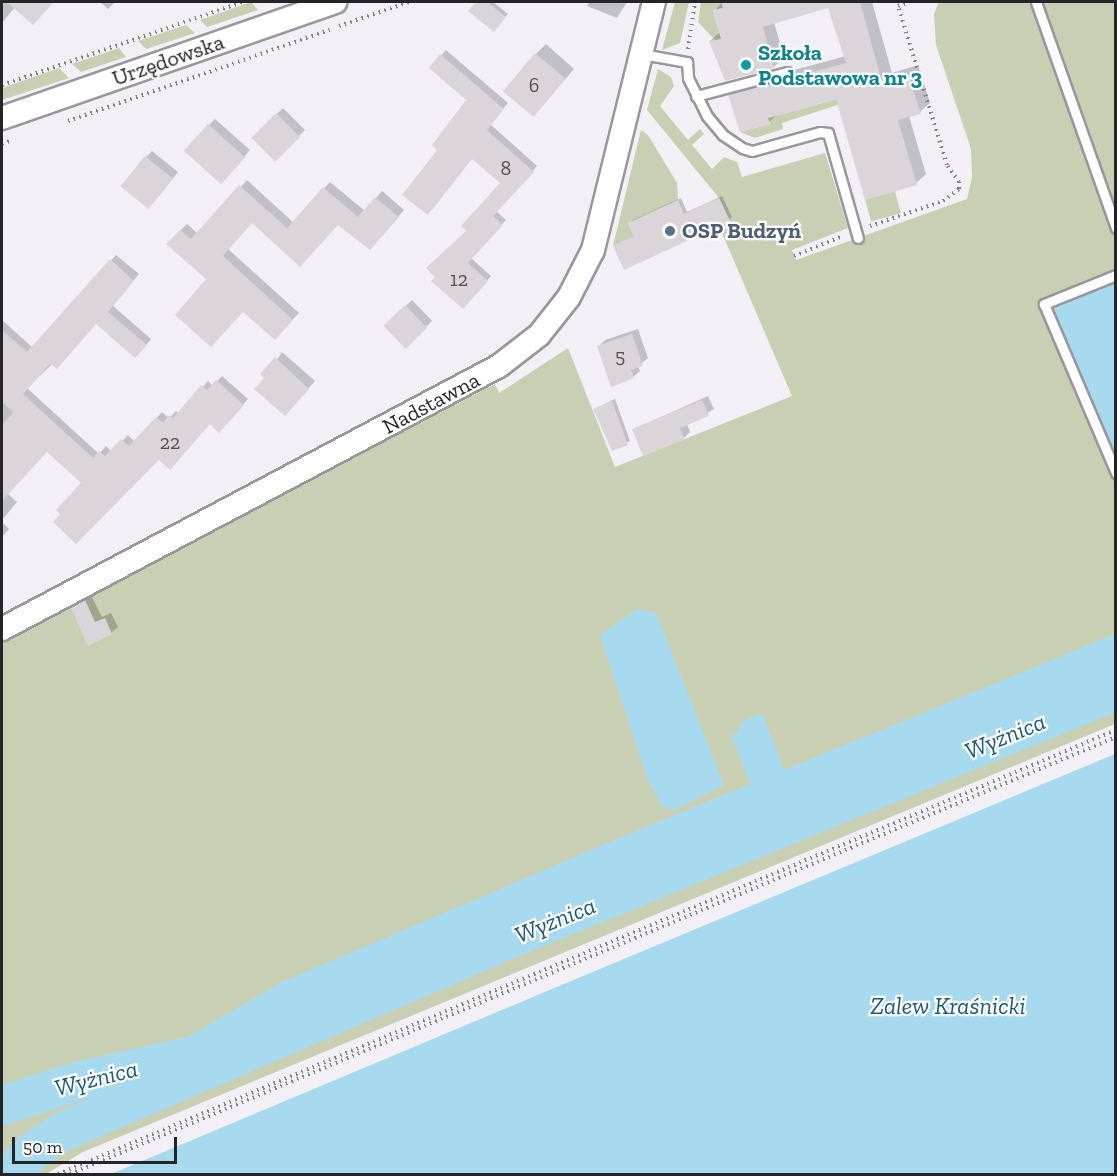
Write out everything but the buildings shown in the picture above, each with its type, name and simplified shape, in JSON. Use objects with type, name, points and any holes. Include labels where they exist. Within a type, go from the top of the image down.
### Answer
[{"type":"street","name":"Urzędowska","points":[[2,118],[335,2]]},
{"type":"street","name":"Nadstawna","points":[[2,629],[395,423],[523,350],[569,297],[593,250],[654,2]]},
{"type":"lane","points":[[1036,2],[1116,228]]},
{"type":"lane","points":[[642,54],[687,62],[688,78],[696,96],[723,135],[752,150],[819,132],[828,133],[857,235]]},
{"type":"lane","points":[[696,96],[787,72]]},
{"type":"lane","points":[[1116,275],[1044,304],[1116,473]]},
{"type":"path","points":[[2,86],[243,2]]},
{"type":"path","points":[[57,125],[410,2]]},
{"type":"path","points":[[687,62],[695,2]]},
{"type":"path","points":[[794,256],[857,235],[943,201],[959,189],[959,182],[947,165],[898,6],[909,2]]},
{"type":"path","points":[[2,144],[24,136]]},
{"type":"path","points":[[58,1174],[1116,730]]},
{"type":"path","points":[[70,1174],[1116,737]]},
{"type":"green space","points":[[251,2],[258,10],[207,27],[200,20]]},
{"type":"green space","points":[[675,2],[689,2],[680,43],[662,50]]},
{"type":"green space","points":[[701,2],[721,2],[723,8],[713,10],[721,39],[715,40],[698,22]]},
{"type":"green space","points":[[939,2],[1115,2],[1115,650],[968,705],[636,841],[280,994],[194,1046],[70,1074],[2,1095],[2,641],[495,384],[499,393],[568,348],[615,467],[792,396],[719,226],[730,221],[719,198],[647,110],[658,69],[671,77],[674,86],[660,106],[688,140],[700,129],[704,134],[692,145],[712,169],[724,157],[737,162],[742,177],[825,153],[848,228],[792,250],[796,260],[967,199],[972,177],[971,149],[936,45],[934,14]]},
{"type":"green space","points":[[186,25],[195,33],[146,49],[138,41]]},
{"type":"green space","points":[[119,48],[126,57],[81,72],[72,64]]},
{"type":"green space","points":[[59,68],[69,78],[2,100],[2,88]]},
{"type":"green space","points":[[855,94],[856,99],[782,123],[783,129],[755,138],[740,132],[770,124],[768,118]]},
{"type":"green space","points":[[641,130],[648,135],[677,183],[678,200],[628,223],[634,236],[613,246]]},
{"type":"green space","points":[[895,191],[901,213],[871,221],[865,199]]},
{"type":"green space","points":[[1115,704],[1115,724],[83,1152],[46,1174],[15,1174],[39,1152],[65,1136]]},
{"type":"green space","points":[[705,828],[710,851],[61,1126],[31,1145],[2,1174],[2,1111],[90,1084],[197,1059],[296,1002]]},
{"type":"water","points":[[1115,281],[1115,459],[1052,308]]},
{"type":"water","points":[[637,609],[656,613],[724,785],[674,810],[662,807],[648,780],[600,635]]},
{"type":"water","points":[[762,713],[785,772],[751,786],[731,735],[737,734],[742,722]]},
{"type":"water","name":"Zalew Kraśnicki","points":[[1115,754],[1115,1174],[111,1174],[559,986]]},
{"type":"waterway","name":"Wyżnica","points":[[2,1105],[80,1080],[194,1055],[290,999],[646,847],[1116,654]]},
{"type":"waterway","name":"Wyżnica","points":[[9,1174],[34,1149],[62,1131],[491,946],[1116,690]]},
{"type":"place","name":"Szkoła Podstawowa nr 3","points":[[746,65]]},
{"type":"place","name":"OSP Budzyń","points":[[670,231]]}]
